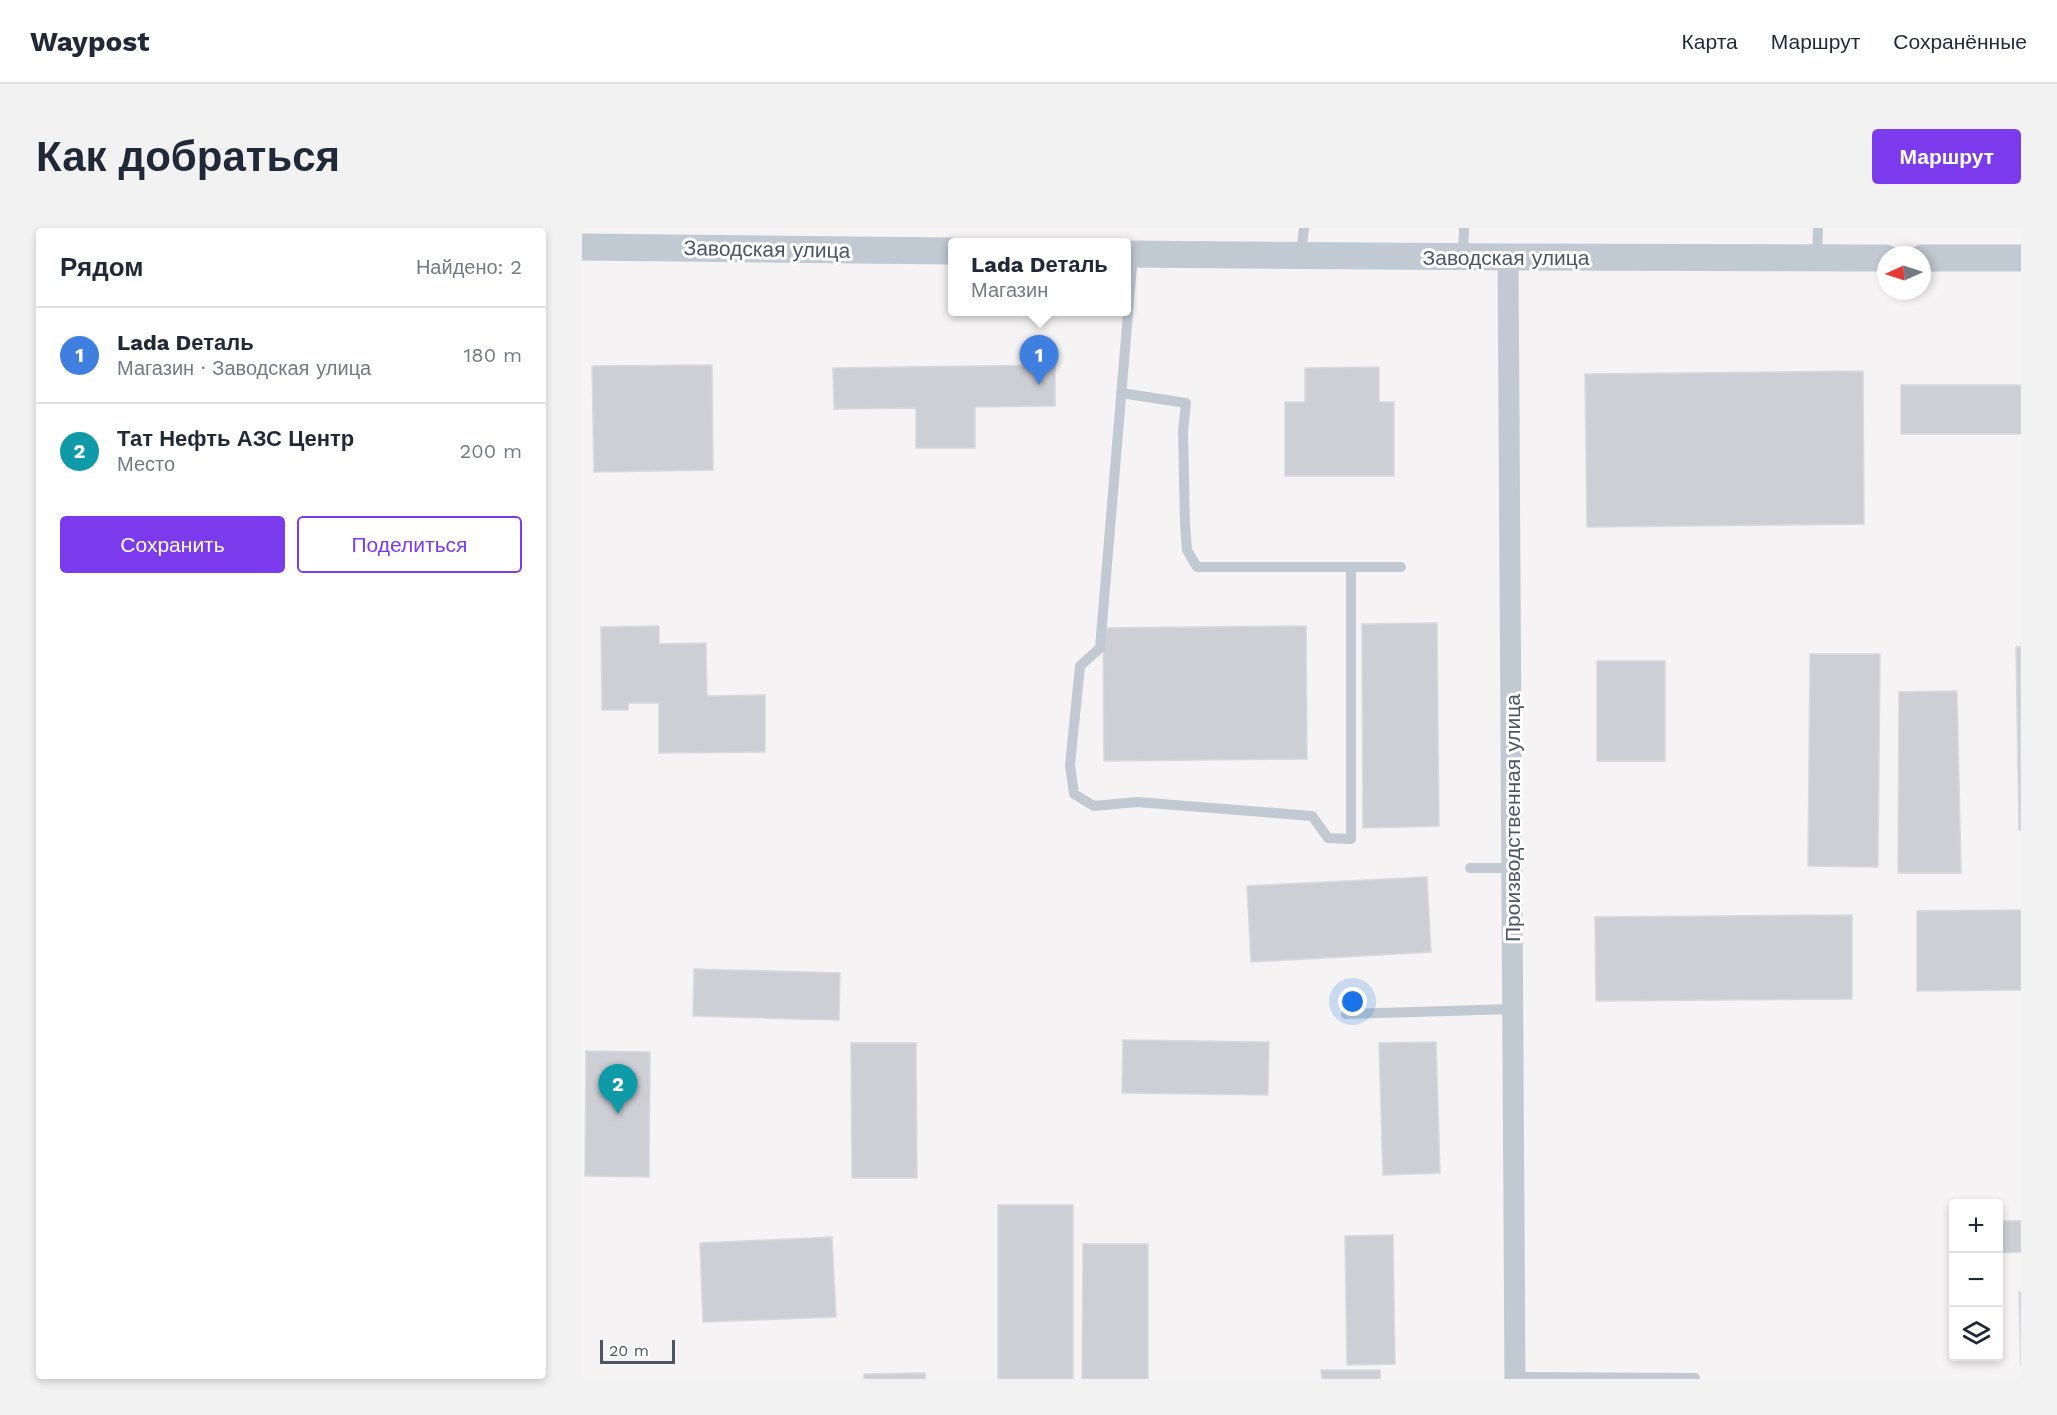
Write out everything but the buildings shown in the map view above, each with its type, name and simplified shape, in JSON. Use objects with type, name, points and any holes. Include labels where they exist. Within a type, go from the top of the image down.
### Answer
[{"type":"street","name":"Заводская улица","points":[[582,247],[948,251]]},
{"type":"street","name":"Заводская улица","points":[[1131,254],[1877,258]]},
{"type":"street","name":"Производственная улица","points":[[1508,257],[1515,1378]]},
{"type":"street","points":[[1931,258],[2021,258]]},
{"type":"lane","points":[[1301,255],[1304,228]]},
{"type":"lane","points":[[1463,257],[1464,228]]},
{"type":"lane","points":[[1817,258],[1818,228]]},
{"type":"lane","points":[[1126,316],[1100,648],[1080,666],[1070,765],[1074,794],[1094,807],[1137,802],[1312,816],[1328,838],[1352,839],[1351,567]]},
{"type":"lane","points":[[1121,393],[1186,403],[1182,432],[1185,524],[1187,550],[1197,567],[1401,567]]},
{"type":"lane","points":[[1470,868],[1512,868]]},
{"type":"lane","points":[[1346,1014],[1513,1009]]},
{"type":"lane","points":[[1515,1378],[1695,1378]]},
{"type":"place","name":"Lada Dеталь","points":[[1039,385]]},
{"type":"place","name":"Тат Нефть АЗС Центр","points":[[618,1114]]}]
